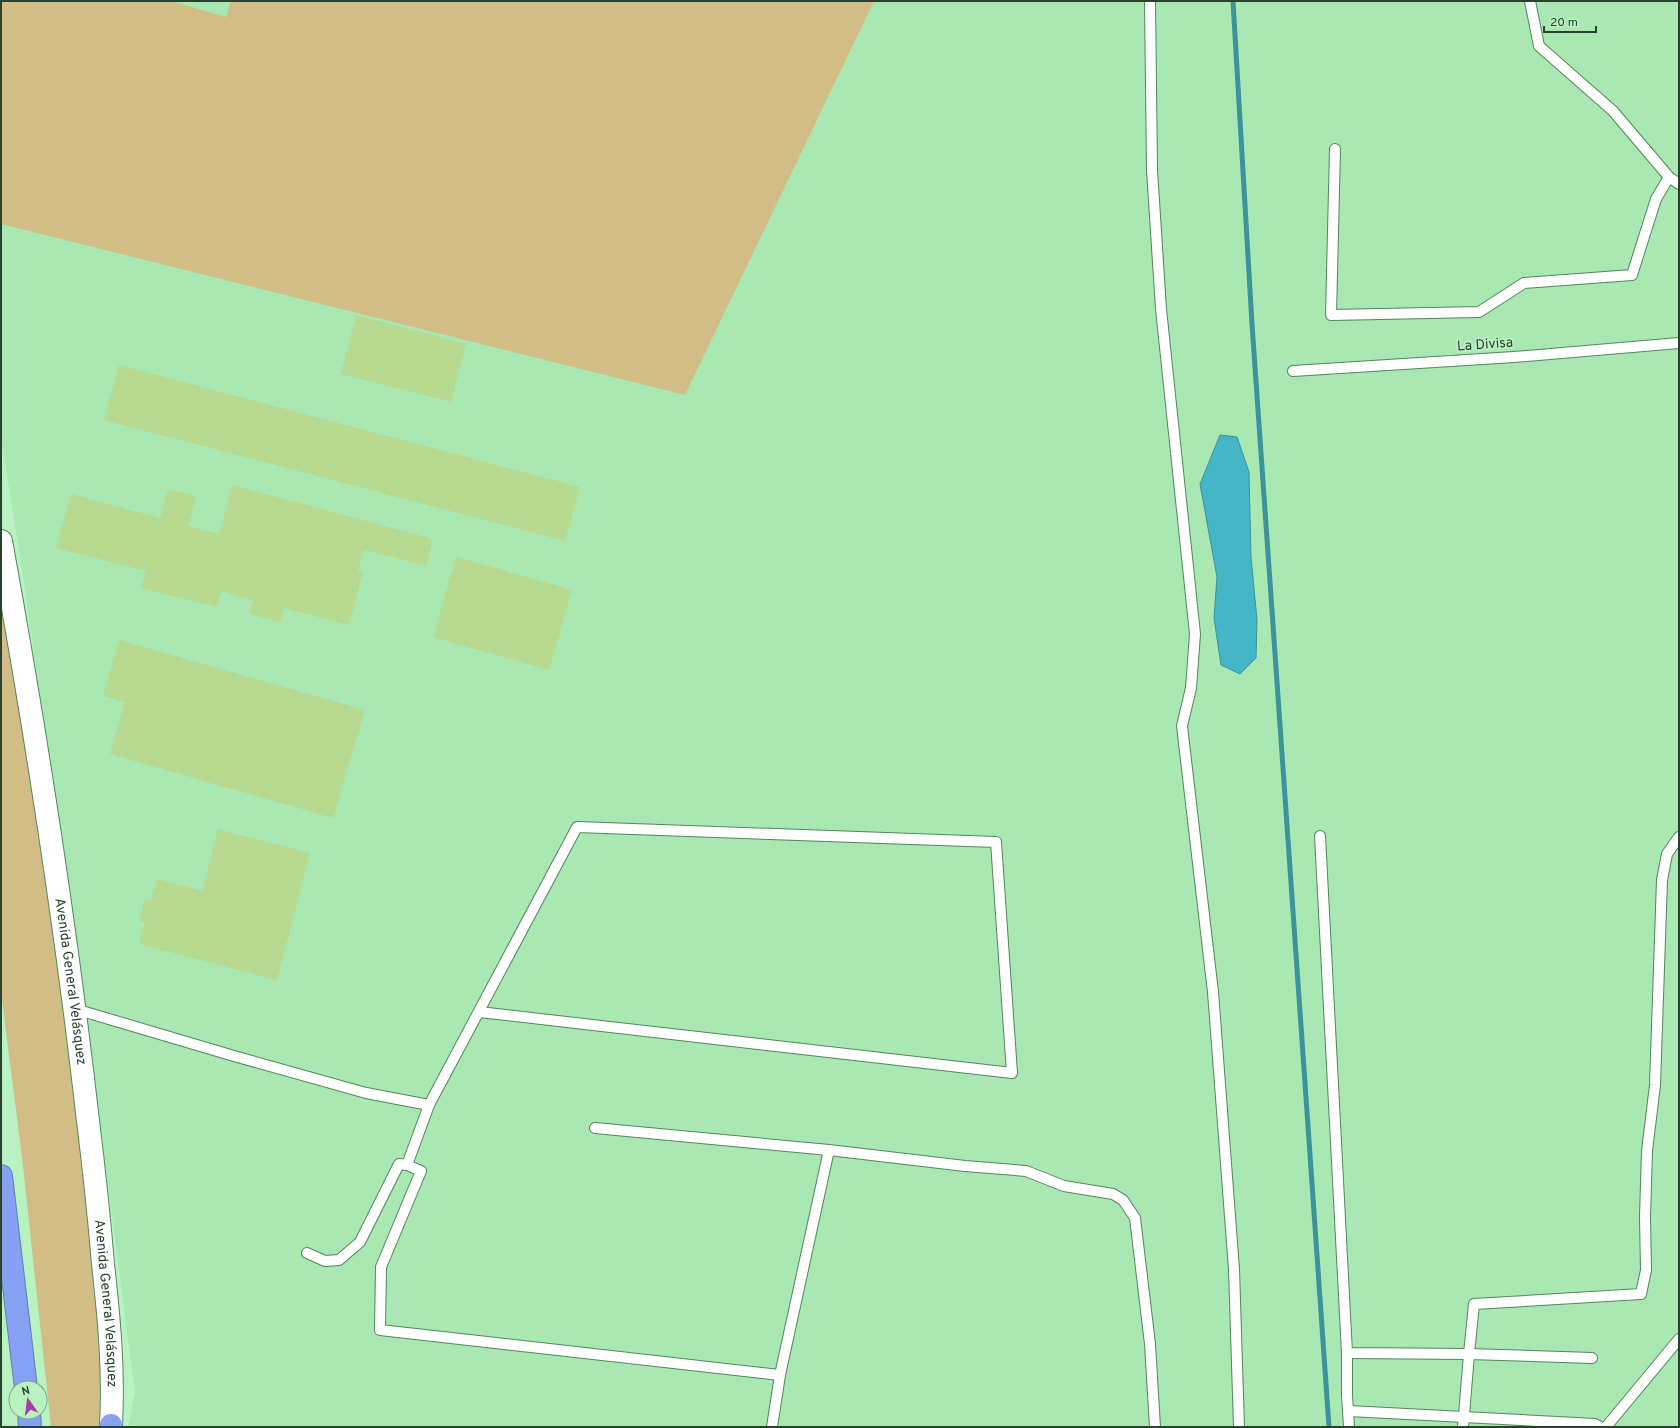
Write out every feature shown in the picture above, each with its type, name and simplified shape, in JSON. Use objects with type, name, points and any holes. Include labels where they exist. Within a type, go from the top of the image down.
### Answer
[{"type":"highway","points":[[1,1176],[25,1380]]},
{"type":"street","name":"Avenida General Velásquez","points":[[1,541],[42,779],[75,1009],[95,1182],[111,1346],[113,1377],[111,1426]]},
{"type":"lane","points":[[1150,1],[1152,170],[1161,309],[1195,634],[1191,688],[1182,726],[1213,992],[1234,1269],[1239,1427]]},
{"type":"lane","points":[[1530,1],[1539,46],[1614,111],[1669,177],[1679,184]]},
{"type":"lane","points":[[1335,149],[1331,315],[1479,312],[1524,283],[1632,275],[1656,199],[1669,177]]},
{"type":"lane","name":"La Divisa","points":[[1293,371],[1679,344]]},
{"type":"lane","points":[[407,1165],[429,1105],[578,827],[996,842],[1012,1073],[479,1012]]},
{"type":"lane","points":[[1320,836],[1350,1427]]},
{"type":"lane","points":[[1464,1427],[1474,1304],[1641,1294],[1646,1270],[1645,1217],[1647,1150],[1654,1085],[1662,880],[1667,854],[1679,837]]},
{"type":"lane","points":[[75,1009],[226,1054],[366,1093],[429,1105]]},
{"type":"lane","points":[[594,1128],[828,1150],[965,1166],[1026,1171],[1064,1186],[1113,1194],[1123,1200],[1135,1218],[1150,1344],[1155,1427]]},
{"type":"lane","points":[[772,1427],[780,1375],[828,1150]]},
{"type":"lane","points":[[308,1253],[325,1261],[339,1260],[360,1242],[398,1164],[407,1165],[421,1171],[381,1267],[380,1330],[780,1375]]},
{"type":"lane","points":[[1606,1427],[1679,1339]]},
{"type":"lane","points":[[1347,1353],[1469,1354],[1592,1358]]},
{"type":"lane","points":[[1349,1411],[1595,1424],[1600,1427]]},
{"type":"shaded area","points":[[1,1],[1679,1],[1679,1423],[1676,1427],[128,1427],[135,1393],[101,1133],[25,590],[1,436]]},
{"type":"shaded area","points":[[1,1],[171,1],[226,17],[231,1],[874,1],[685,395],[1,224]]},
{"type":"shaded area","points":[[1,594],[14,666],[59,965],[87,1200],[102,1349],[102,1427],[51,1427],[48,1399],[48,1380],[46,1380],[23,1166],[1,992]]},
{"type":"water","points":[[1220,435],[1237,437],[1249,472],[1251,557],[1257,620],[1256,658],[1240,674],[1221,665],[1214,618],[1217,577],[1200,484]]},
{"type":"building","points":[[356,315],[466,344],[451,402],[341,374]]},
{"type":"building","points":[[119,365],[580,487],[565,541],[104,420]]},
{"type":"building","points":[[232,485],[433,539],[426,566],[364,550],[358,571],[363,572],[349,625],[284,608],[280,622],[249,614],[253,600],[221,591],[216,607],[141,588],[146,571],[56,548],[71,494],[160,518],[168,489],[196,496],[188,526],[219,534]]},
{"type":"building","points":[[456,557],[572,590],[549,670],[433,637]]},
{"type":"building","points":[[119,640],[365,710],[333,818],[110,754],[125,702],[103,696]]},
{"type":"building","points":[[218,829],[310,853],[277,980],[139,944],[145,922],[139,921],[145,899],[151,901],[157,879],[202,891]]},
{"type":"waterway","points":[[1233,1],[1252,324],[1329,1427]]}]
